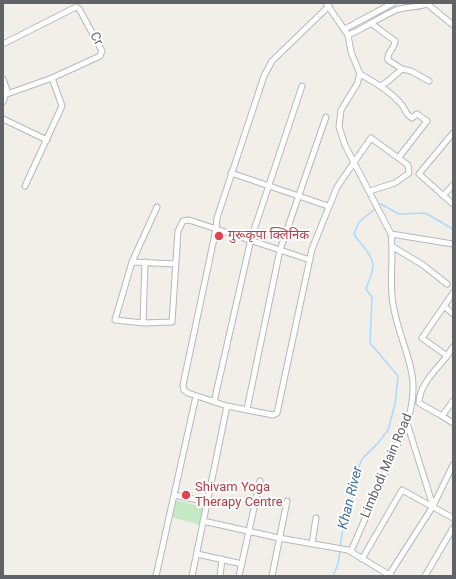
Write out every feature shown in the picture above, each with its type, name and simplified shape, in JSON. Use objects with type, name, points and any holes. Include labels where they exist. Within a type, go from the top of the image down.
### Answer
[{"type":"street","points":[[345,29],[393,3]]},
{"type":"street","points":[[348,35],[404,7],[421,7],[429,4],[453,25]]},
{"type":"street","points":[[370,191],[394,183],[409,173],[408,165],[371,138],[343,176],[328,206],[310,260],[279,410],[273,415],[227,406],[196,396],[184,390],[183,385],[216,229],[219,208],[262,82],[272,61],[328,5],[348,35],[351,52],[360,74],[380,86],[402,105],[405,113],[412,118],[417,114],[427,121],[399,157]]},
{"type":"street","name":"Cr","points":[[3,44],[76,7],[79,9],[101,47],[102,54],[52,78],[7,94]]},
{"type":"street","points":[[372,24],[395,41],[388,54],[388,60],[402,69],[410,71],[429,81]]},
{"type":"street","points":[[380,86],[402,69]]},
{"type":"street","name":"Limbodi Main Road","points":[[351,551],[407,423],[412,406],[414,390],[413,374],[392,303],[392,247],[390,234],[370,191],[345,145],[339,127],[338,120],[341,110],[360,78],[360,74]]},
{"type":"street","points":[[25,186],[62,106],[52,78]]},
{"type":"street","points":[[3,79],[7,86],[7,94],[3,102]]},
{"type":"street","points":[[214,402],[251,240],[302,86]]},
{"type":"street","points":[[247,409],[280,250],[326,118]]},
{"type":"street","points":[[3,119],[47,140]]},
{"type":"street","points":[[453,133],[419,174],[453,204]]},
{"type":"street","points":[[231,173],[328,206]]},
{"type":"street","points":[[443,196],[453,186]]},
{"type":"street","points":[[157,208],[130,264],[127,284],[114,318],[117,321],[143,323],[172,322],[178,231],[183,221],[189,220],[310,260]]},
{"type":"street","points":[[390,234],[453,244]]},
{"type":"street","points":[[392,247],[423,265],[447,284]]},
{"type":"street","points":[[132,262],[175,264]]},
{"type":"street","points":[[143,323],[145,262]]},
{"type":"street","points":[[447,356],[422,338],[453,293]]},
{"type":"street","points":[[444,306],[453,314]]},
{"type":"street","points":[[453,347],[424,385],[419,396],[419,403],[453,423]]},
{"type":"street","points":[[156,576],[196,396]]},
{"type":"street","points":[[442,416],[453,401]]},
{"type":"street","points":[[192,576],[227,406]]},
{"type":"street","points":[[407,423],[433,506]]},
{"type":"street","points":[[203,521],[249,532],[351,551],[390,575],[433,506],[453,465]]},
{"type":"street","points":[[239,576],[260,481]]},
{"type":"street","points":[[362,559],[402,490],[453,518]]},
{"type":"street","points":[[174,495],[207,502]]},
{"type":"street","points":[[272,576],[287,501]]},
{"type":"street","points":[[312,544],[316,518]]},
{"type":"street","points":[[425,576],[453,528]]},
{"type":"street","points":[[197,554],[242,564]]},
{"type":"street","points":[[220,576],[222,559]]},
{"type":"green space","points":[[175,500],[204,507],[200,525],[171,517]]},
{"type":"waterway","name":"Khan River","points":[[379,206],[381,204],[399,214],[425,213],[453,229]]},
{"type":"waterway","name":"Khan River","points":[[340,547],[345,516],[353,497],[356,474],[362,459],[378,443],[388,430],[395,404],[398,376],[370,343],[372,297],[366,289],[372,273],[373,263],[369,254],[354,234],[359,222],[376,208]]},
{"type":"waterway","name":"Khan River","points":[[333,576],[338,564],[340,551]]},
{"type":"place","name":"गुरूकृपा क्लिनिक","points":[[219,236]]},
{"type":"place","name":"Shivam Yoga Therapy Centre","points":[[186,495]]}]
